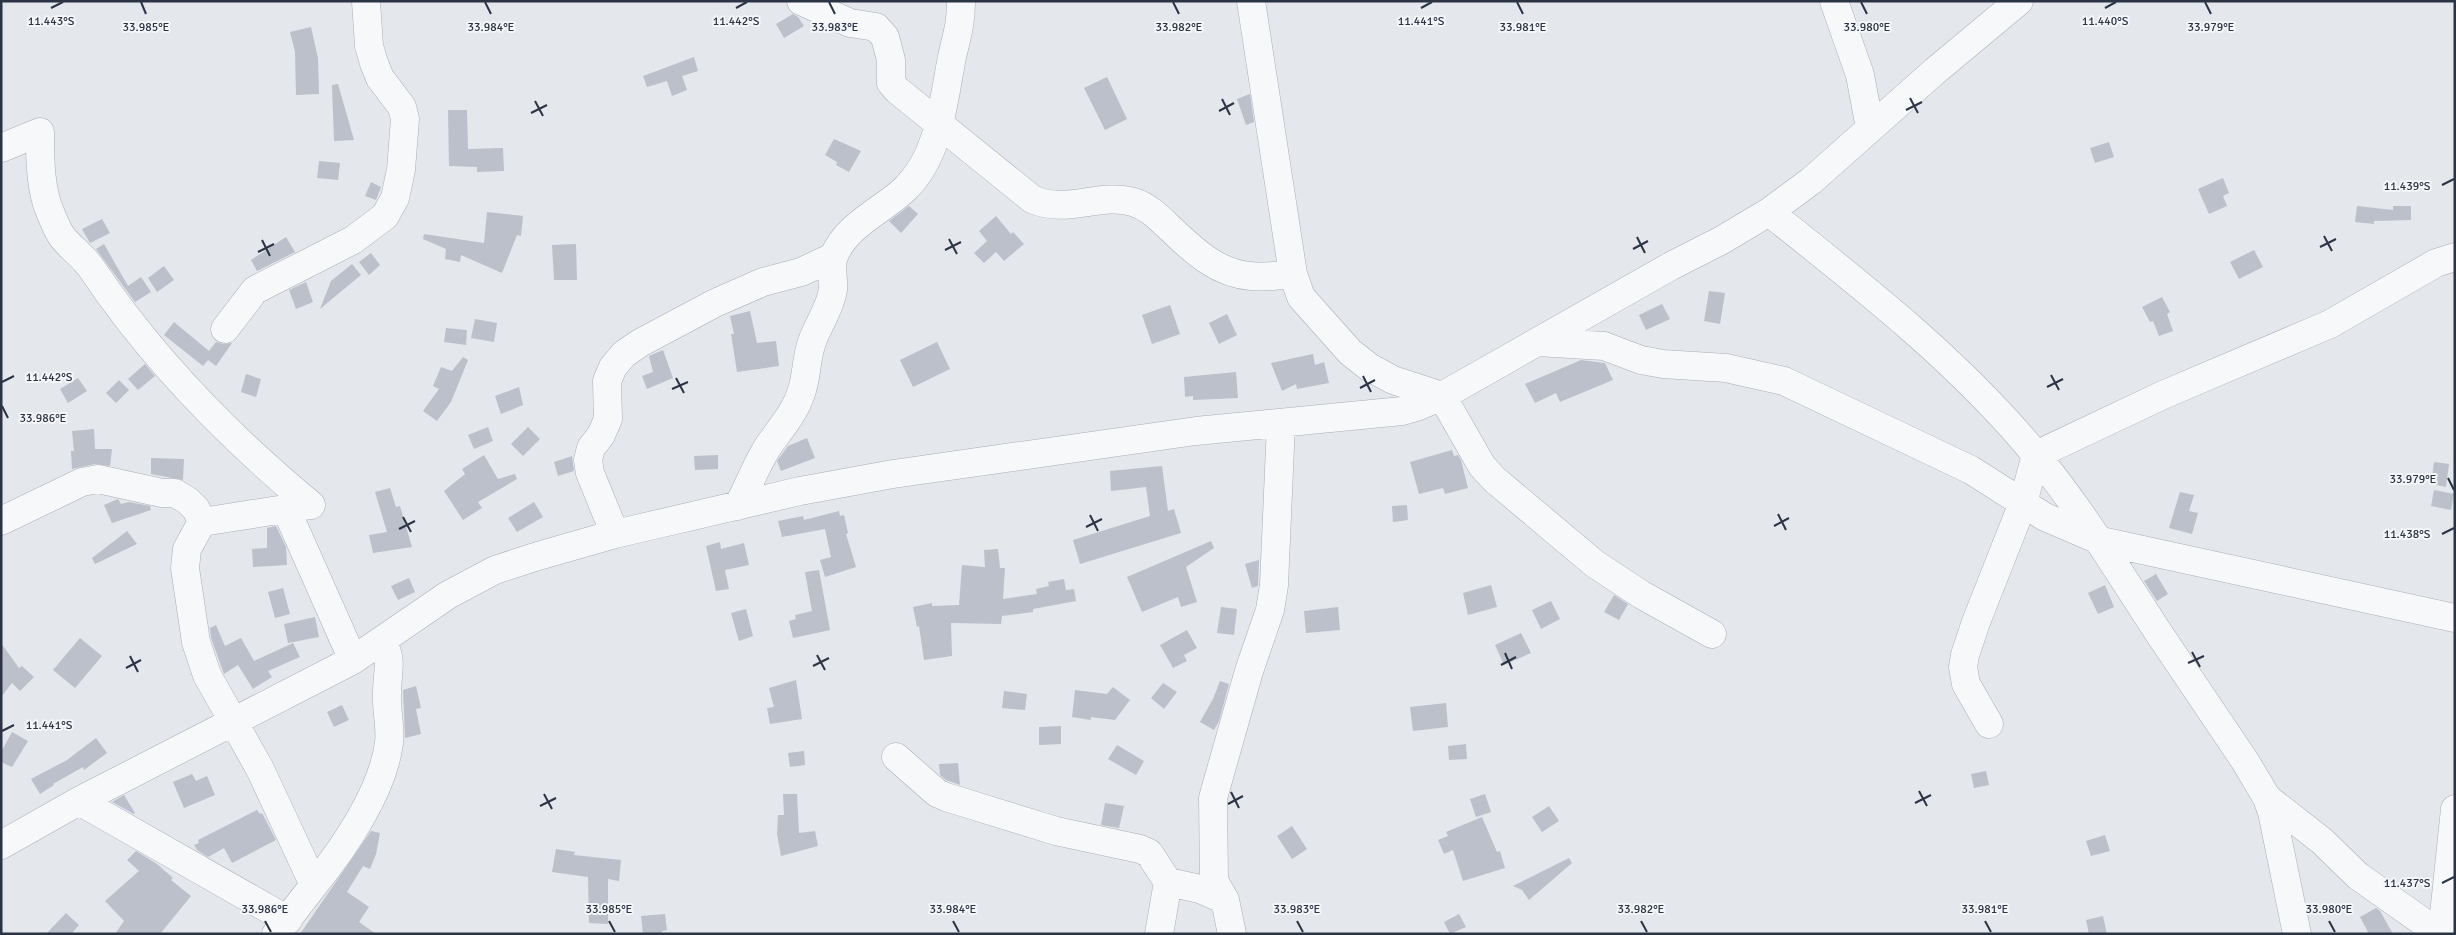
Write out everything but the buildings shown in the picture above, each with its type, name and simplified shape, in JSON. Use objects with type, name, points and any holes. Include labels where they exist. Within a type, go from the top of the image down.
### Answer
[{"type":"street","points":[[225,328],[255,290],[353,240],[384,216],[396,198],[401,170],[405,119],[402,108],[380,78],[374,63],[369,46],[366,1]]},
{"type":"street","points":[[801,1],[850,23],[876,28],[885,37],[889,50],[891,83],[1032,199],[1044,205],[1059,206],[1132,202],[1148,208],[1189,246],[1209,261],[1230,273],[1251,277],[1293,274]]},
{"type":"street","points":[[615,534],[590,473],[588,460],[591,448],[601,435],[608,419],[607,381],[612,367],[624,354],[640,343],[715,303],[763,282],[801,272],[833,257],[846,237],[864,220],[885,206],[906,188],[924,164],[940,124],[961,23],[961,1]]},
{"type":"street","points":[[1251,1],[1293,274],[1301,297],[1356,357],[1369,367],[1393,380],[1442,396],[1482,466],[1495,480],[1595,564],[1642,594],[1712,634]]},
{"type":"street","points":[[1834,1],[1860,75],[1870,128]]},
{"type":"street","points":[[1,845],[79,801],[353,660],[448,595],[495,570],[615,534],[893,474],[1196,431],[1402,411],[1419,406],[1442,396],[1769,212],[1811,181],[2019,1]]},
{"type":"street","points":[[1,148],[40,132],[40,163],[43,187],[47,204],[62,237],[90,267],[121,310],[172,371],[265,467],[311,505],[202,522]]},
{"type":"street","points":[[1769,212],[1844,272],[1972,386],[2036,455],[2101,541],[2245,760],[2266,798],[2280,846],[2297,934]]},
{"type":"street","points":[[738,506],[766,450],[790,416],[802,390],[810,349],[829,306],[833,290],[833,257]]},
{"type":"street","points":[[1988,724],[1966,684],[1964,661],[1976,622],[2023,502],[2036,455],[2163,395],[2330,324],[2436,263],[2455,257]]},
{"type":"street","points":[[1537,342],[1597,345],[1641,360],[1663,364],[1726,368],[1784,380],[1972,470],[2067,528],[2101,541],[2455,618]]},
{"type":"street","points":[[1232,934],[1225,900],[1217,888],[1213,872],[1213,798],[1270,610],[1276,565],[1282,424]]},
{"type":"street","points":[[1,521],[82,482],[98,479],[162,493],[176,493],[192,505],[202,522]]},
{"type":"street","points":[[286,509],[353,660]]},
{"type":"street","points":[[202,522],[187,549],[184,568],[196,642],[207,676],[260,768],[314,884]]},
{"type":"street","points":[[79,801],[281,930],[334,860],[368,801],[382,771],[389,743],[387,692],[391,668],[383,641]]},
{"type":"street","points":[[896,758],[937,793],[946,797],[1056,831],[1140,848],[1149,853],[1168,882],[1159,934]]},
{"type":"street","points":[[2266,798],[2322,842],[2358,876],[2441,934],[2455,809]]},
{"type":"street","points":[[1168,882],[1200,889],[1225,900]]}]
